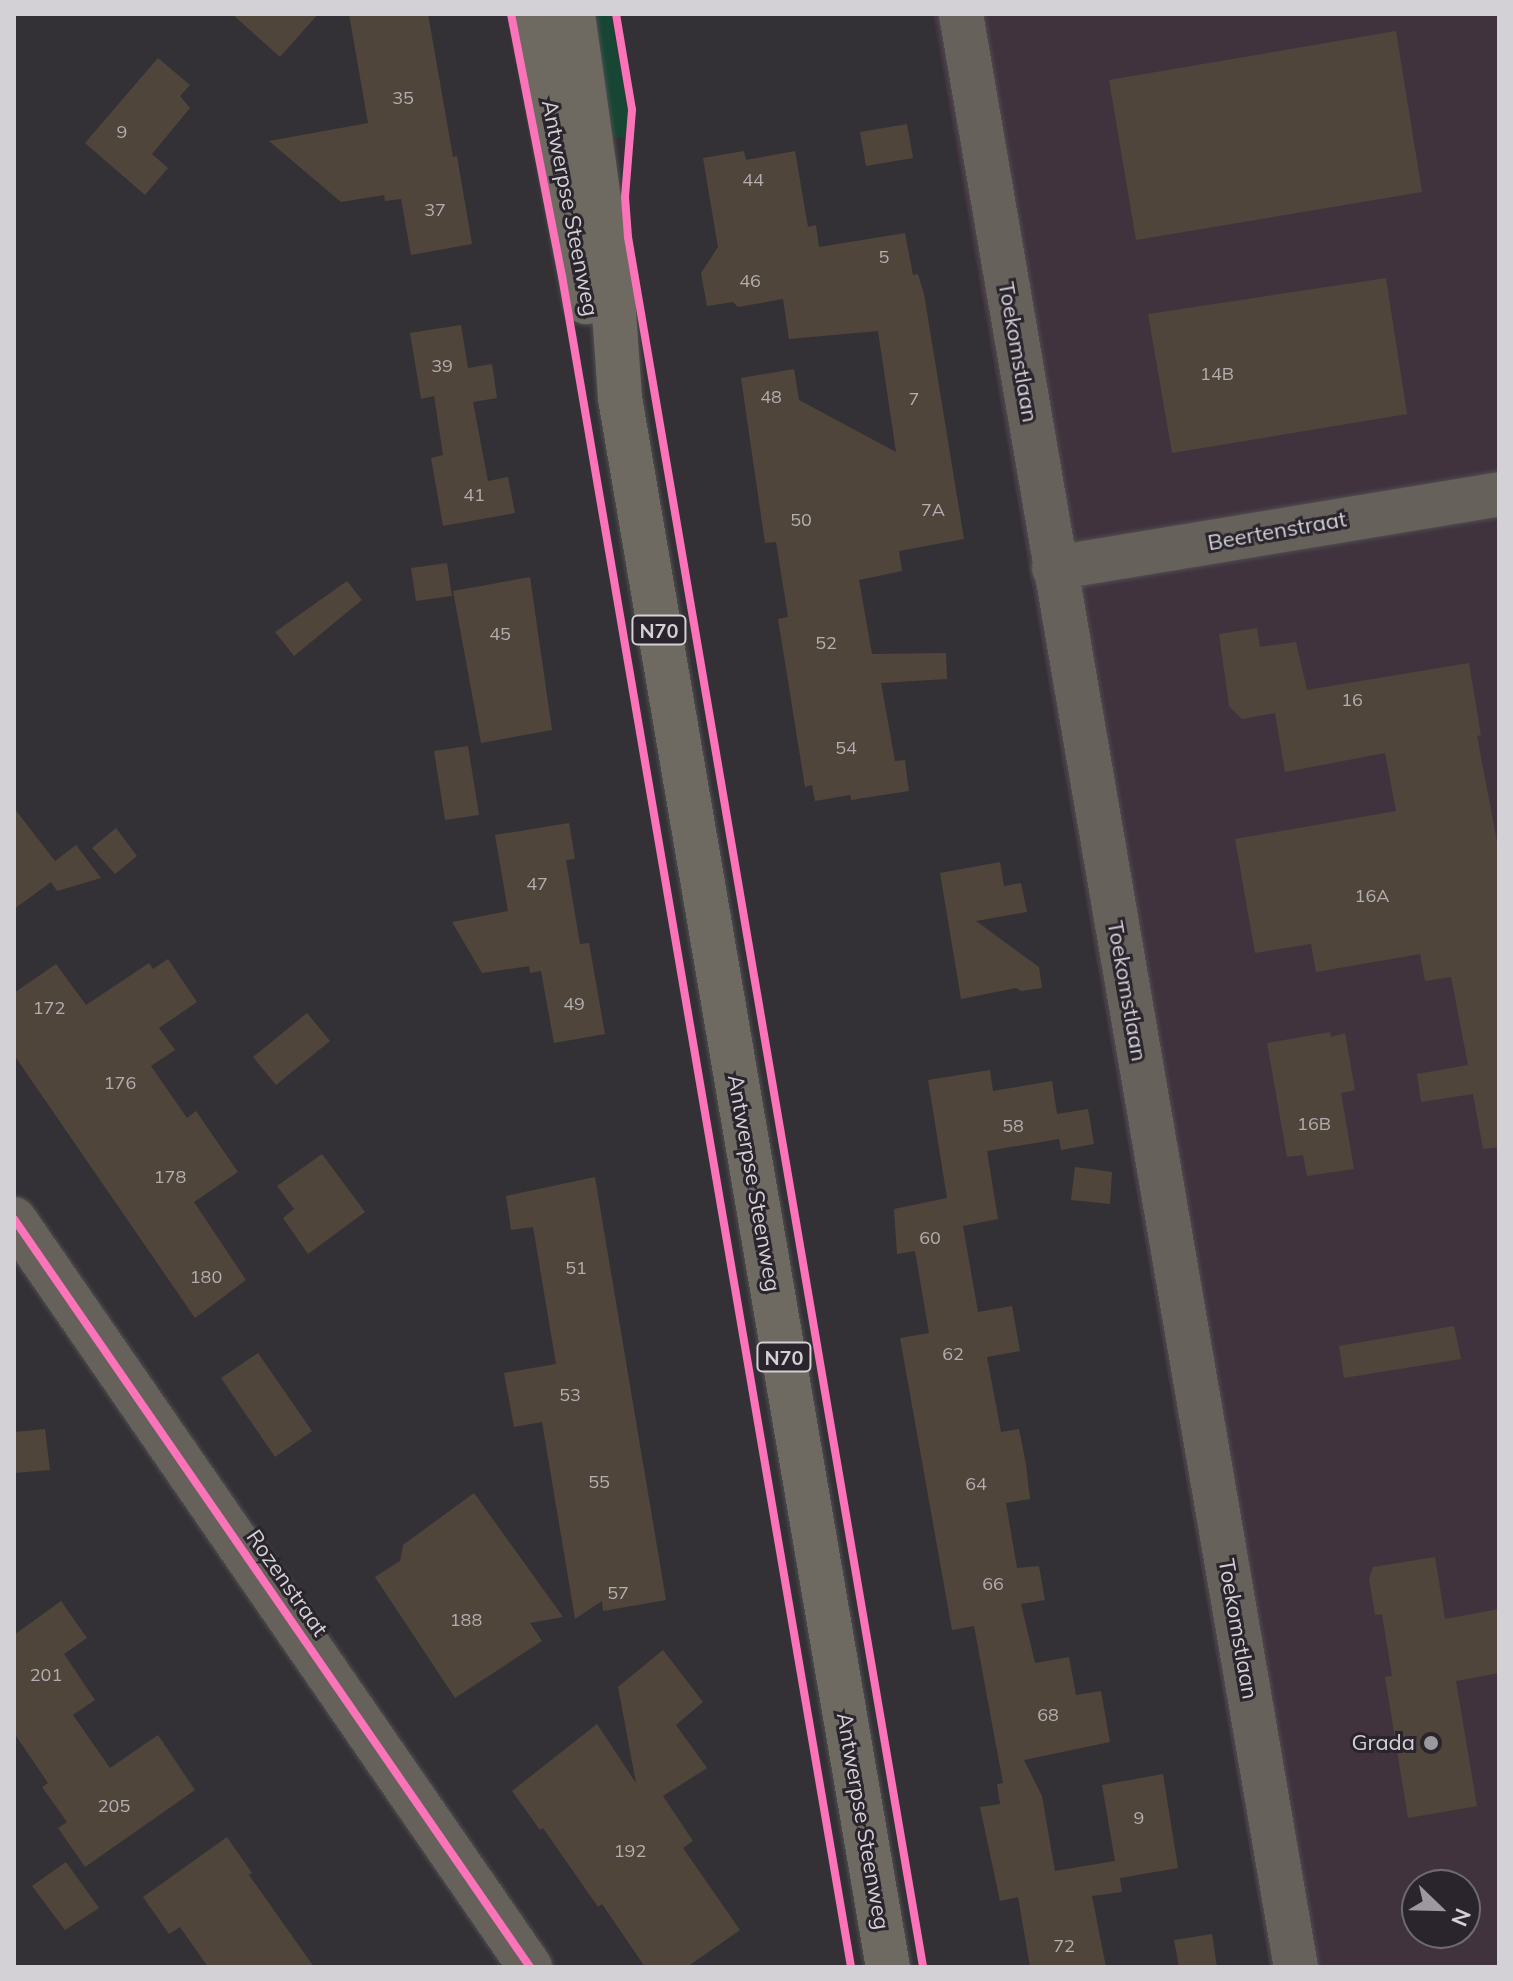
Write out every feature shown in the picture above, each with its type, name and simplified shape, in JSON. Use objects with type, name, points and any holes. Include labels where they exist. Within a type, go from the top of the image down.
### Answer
[{"type":"main road","name":"Antwerpse Steenweg","points":[[533,14],[588,312],[620,398]]},
{"type":"main road","name":"Antwerpse Steenweg","points":[[573,14],[613,298],[620,398],[888,1967]]},
{"type":"street","name":"Toekomstlaan","points":[[961,14],[1296,1967]]},
{"type":"street","name":"Beertenstraat","points":[[1054,568],[1499,494]]},
{"type":"street","name":"Rozenstraat","points":[[14,1219],[530,1967]]},
{"type":"shaded area","points":[[933,14],[1499,14],[1499,1967],[1270,1967]]},
{"type":"green space","points":[[592,14],[611,14],[628,113],[626,137],[613,137]]},
{"type":"building","points":[[232,14],[318,14],[280,57]]},
{"type":"building","points":[[349,14],[428,14],[472,244],[411,255],[401,199],[385,201],[384,195],[341,202],[269,141],[368,123]]},
{"type":"building","points":[[1396,31],[1422,192],[1136,240],[1109,80]]},
{"type":"building","points":[[158,58],[190,85],[180,96],[190,108],[152,154],[168,168],[145,195],[85,143]]},
{"type":"building","points":[[907,124],[913,158],[866,166],[860,132]]},
{"type":"building","points":[[744,151],[746,160],[795,151],[808,227],[816,225],[819,247],[905,233],[913,275],[918,274],[924,294],[964,539],[899,551],[902,571],[859,580],[872,654],[946,653],[947,679],[881,683],[895,761],[905,760],[909,791],[851,800],[850,795],[815,801],[812,785],[805,787],[778,619],[788,617],[776,542],[765,543],[741,378],[794,369],[799,400],[896,452],[878,331],[789,339],[783,299],[738,307],[733,302],[707,306],[701,273],[718,247],[703,158]]},
{"type":"building","points":[[1386,278],[1407,414],[1172,453],[1148,314]]},
{"type":"building","points":[[461,325],[468,368],[492,364],[497,398],[473,402],[488,481],[508,477],[515,513],[443,526],[431,458],[443,455],[434,396],[421,399],[410,333]]},
{"type":"building","points":[[447,563],[452,596],[416,601],[411,568]]},
{"type":"building","points":[[530,577],[552,730],[481,743],[453,591]]},
{"type":"building","points":[[347,581],[362,600],[294,656],[275,632]]},
{"type":"building","points":[[1257,628],[1260,647],[1296,642],[1307,690],[1469,663],[1481,735],[1477,736],[1499,852],[1499,1147],[1483,1149],[1473,1094],[1421,1102],[1417,1074],[1468,1065],[1451,977],[1425,981],[1420,954],[1316,972],[1311,944],[1255,953],[1235,839],[1396,811],[1385,753],[1285,772],[1275,713],[1242,719],[1229,706],[1219,634]]},
{"type":"building","points":[[468,746],[479,815],[445,820],[434,751]]},
{"type":"building","points":[[14,808],[55,861],[76,845],[101,878],[57,891],[51,882],[14,909]]},
{"type":"building","points":[[569,823],[575,859],[566,860],[580,944],[589,943],[605,1034],[554,1043],[541,971],[530,973],[529,966],[482,973],[452,922],[508,911],[495,835]]},
{"type":"building","points":[[116,828],[137,856],[115,874],[92,848]]},
{"type":"building","points":[[1000,862],[1004,886],[1021,883],[1027,912],[976,921],[1039,967],[1042,988],[1021,991],[1016,988],[961,999],[940,873]]},
{"type":"building","points":[[168,959],[197,1002],[159,1028],[175,1050],[151,1066],[187,1118],[196,1111],[238,1172],[194,1202],[246,1280],[195,1318],[14,1055],[14,993],[56,964],[86,1005],[149,963],[153,969]]},
{"type":"building","points":[[307,1013],[330,1041],[276,1085],[253,1057]]},
{"type":"building","points":[[1330,1032],[1331,1037],[1345,1033],[1355,1090],[1341,1093],[1354,1169],[1307,1176],[1303,1155],[1287,1157],[1267,1043]]},
{"type":"building","points":[[990,1070],[993,1091],[1052,1081],[1057,1114],[1088,1109],[1094,1144],[1061,1150],[1059,1139],[987,1151],[998,1219],[963,1226],[978,1312],[1012,1306],[1020,1351],[987,1357],[1001,1432],[1019,1429],[1026,1464],[1030,1499],[1006,1503],[1017,1568],[1039,1566],[1045,1600],[1021,1604],[1035,1663],[1069,1657],[1076,1695],[1101,1691],[1110,1742],[1024,1760],[1042,1796],[1055,1871],[1115,1861],[1102,1785],[1163,1774],[1178,1868],[1120,1878],[1122,1892],[1092,1896],[1106,1967],[1030,1967],[1018,1897],[1000,1901],[980,1807],[1000,1804],[997,1784],[1003,1783],[974,1626],[952,1630],[900,1338],[929,1333],[915,1251],[897,1254],[894,1209],[947,1198],[928,1080]]},
{"type":"building","points":[[322,1154],[365,1212],[308,1254],[283,1218],[294,1209],[277,1186]]},
{"type":"building","points":[[1075,1167],[1112,1172],[1110,1204],[1071,1200]]},
{"type":"building","points":[[595,1177],[666,1600],[603,1611],[602,1601],[575,1619],[542,1422],[514,1427],[504,1373],[556,1364],[533,1227],[511,1230],[506,1196]]},
{"type":"building","points":[[1454,1326],[1461,1359],[1344,1378],[1339,1346]]},
{"type":"building","points":[[258,1353],[312,1431],[275,1457],[221,1378]]},
{"type":"building","points":[[45,1429],[50,1470],[14,1473],[14,1432]]},
{"type":"building","points":[[474,1493],[563,1617],[530,1623],[542,1641],[455,1698],[375,1577],[400,1561],[403,1545]]},
{"type":"building","name":"Grada","points":[[1435,1557],[1445,1619],[1499,1609],[1499,1673],[1456,1681],[1477,1806],[1408,1818],[1385,1677],[1392,1676],[1382,1614],[1375,1615],[1369,1579],[1373,1567]]},
{"type":"building","points":[[61,1601],[87,1638],[64,1654],[95,1700],[73,1715],[110,1768],[158,1735],[195,1790],[85,1867],[58,1828],[67,1822],[42,1787],[48,1783],[14,1733],[14,1635]]},
{"type":"building","points":[[663,1650],[703,1702],[676,1725],[707,1768],[663,1796],[693,1841],[683,1848],[740,1930],[687,1967],[645,1967],[602,1904],[598,1907],[543,1828],[540,1830],[512,1791],[597,1724],[636,1783],[618,1687]]},
{"type":"building","points":[[227,1837],[252,1873],[249,1875],[314,1967],[208,1967],[180,1927],[169,1934],[143,1897]]},
{"type":"building","points":[[66,1862],[99,1908],[65,1930],[32,1886]]},
{"type":"building","points":[[1212,1934],[1217,1967],[1179,1967],[1174,1940]]},
{"type":"cycle path","points":[[511,14],[562,276],[851,1967]]},
{"type":"cycle path","points":[[616,14],[632,110],[625,197],[628,237],[923,1967]]},
{"type":"cycle path","points":[[14,1219],[530,1967]]},
{"type":"place","name":"Grada","points":[[1431,1743]]}]
